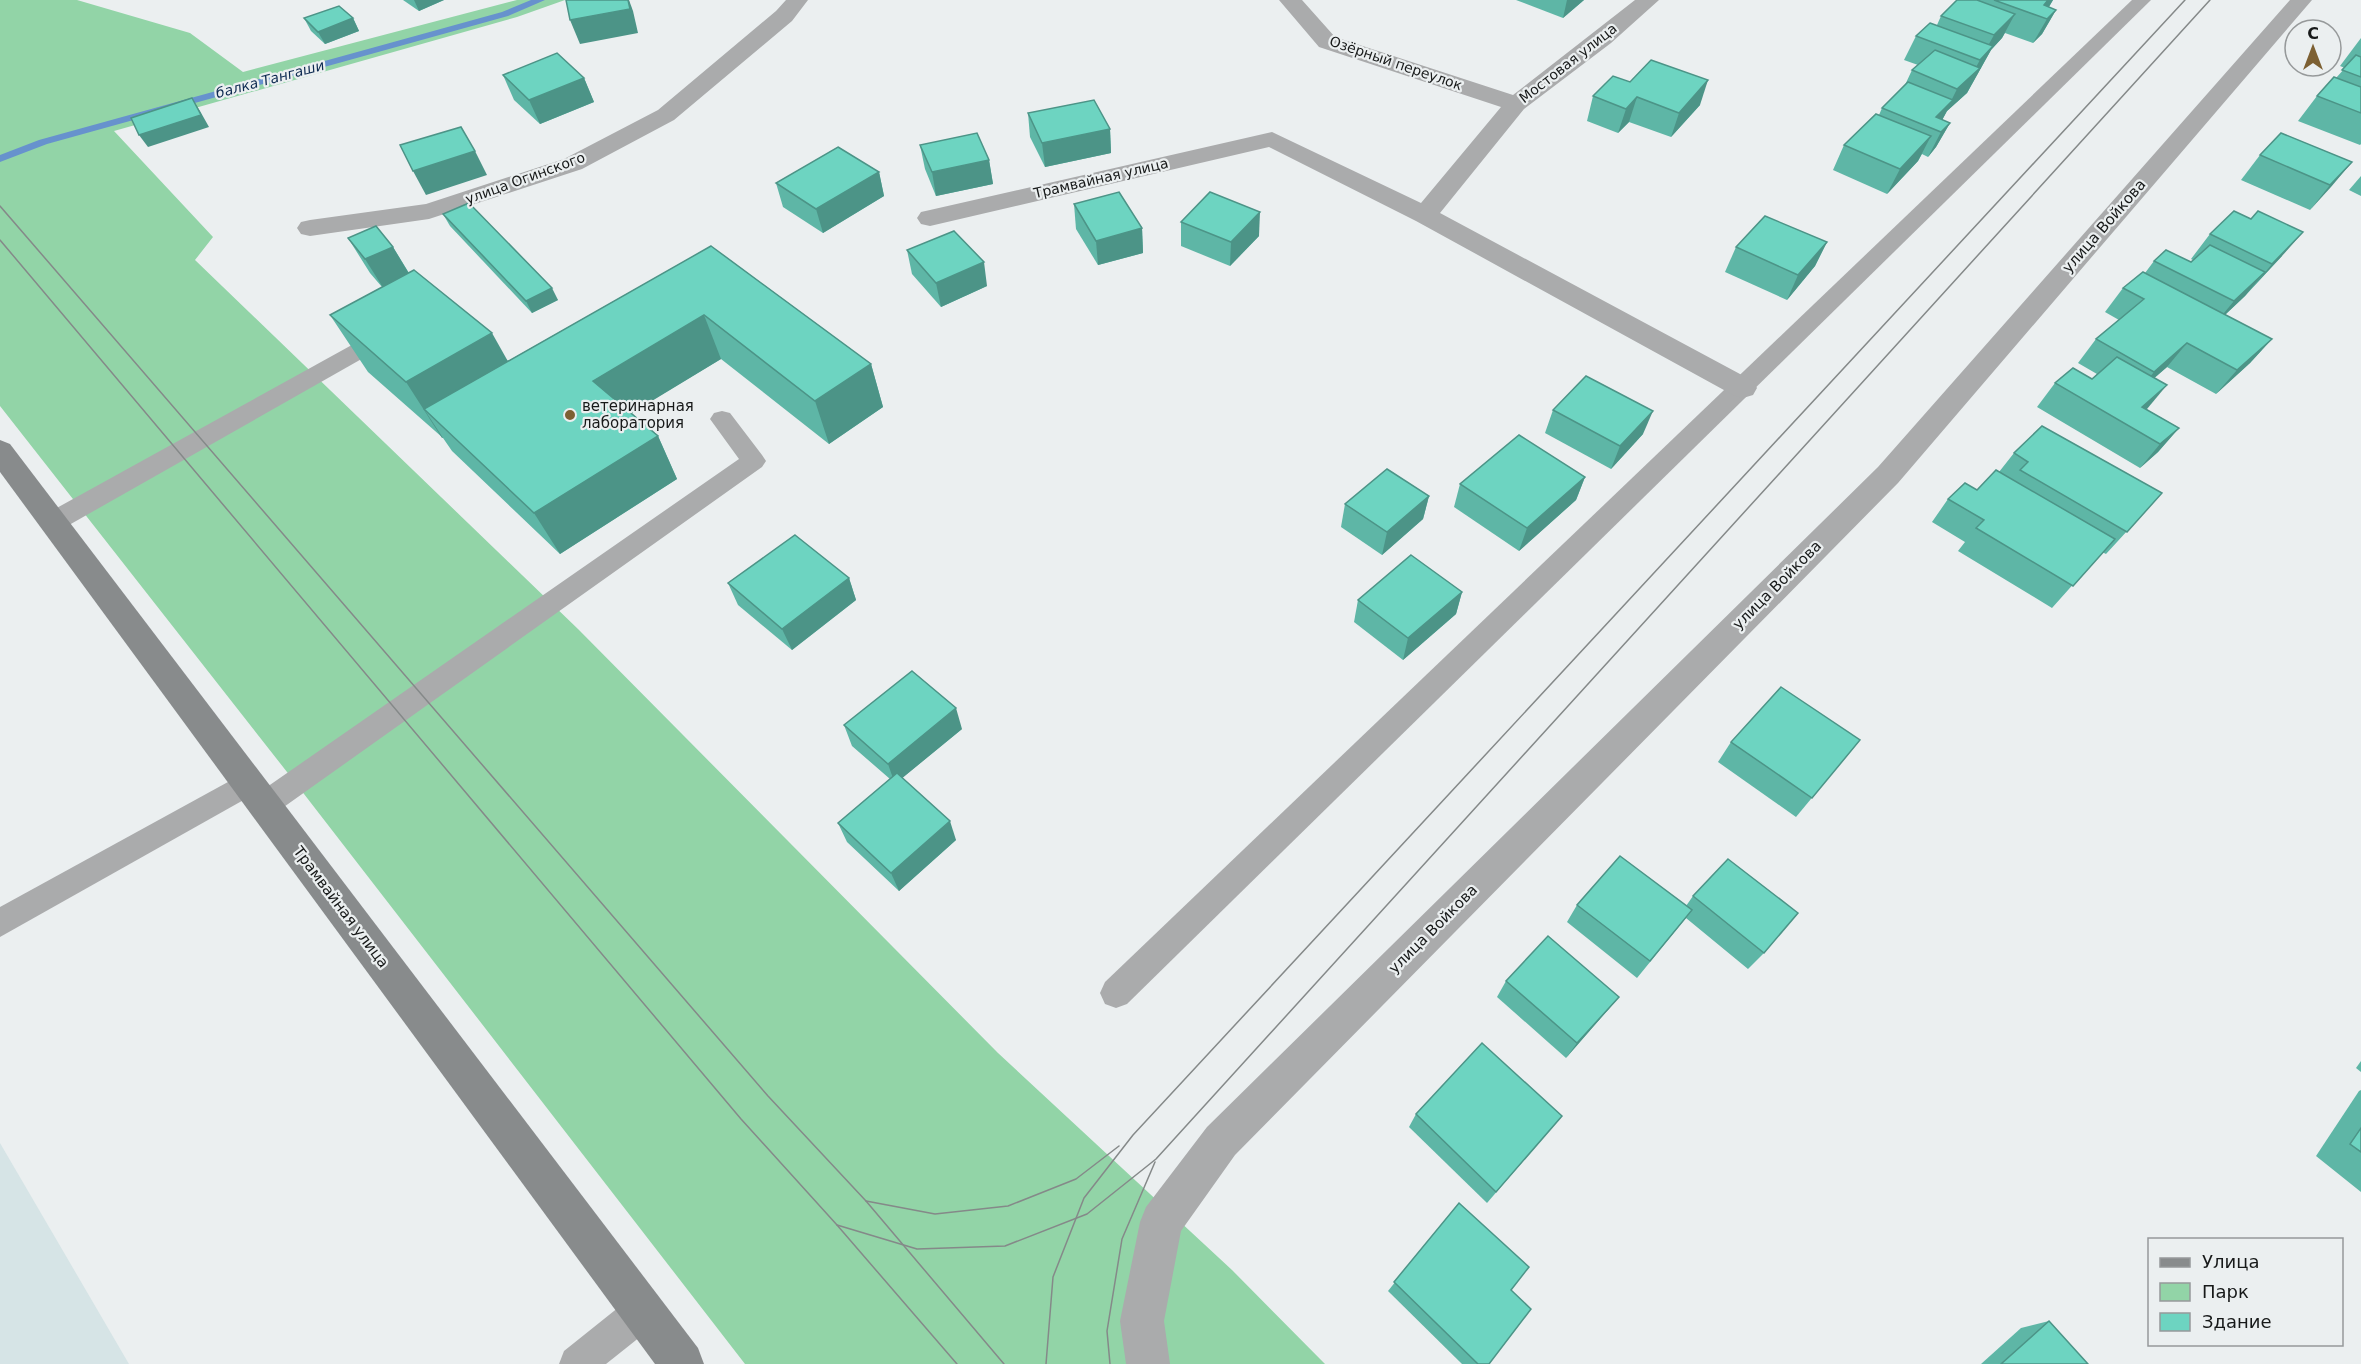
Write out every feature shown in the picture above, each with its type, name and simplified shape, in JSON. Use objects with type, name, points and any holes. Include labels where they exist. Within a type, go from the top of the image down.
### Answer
[{"type":"main road","name":"Трамвайная улица","points":[[0,451],[682,1364]]},
{"type":"street","name":"улица Огинского","points":[[310,228],[429,211],[573,164],[666,115],[784,16],[797,0]]},
{"type":"street","name":"Озёрный переулок","points":[[1290,0],[1327,42],[1516,104]]},
{"type":"street","name":"Мостовая улица","points":[[1425,215],[1516,104],[1603,38],[1648,0]]},
{"type":"street","name":"улица Войкова","points":[[1148,1364],[1142,1320],[1161,1222],[1221,1141],[1888,475],[2301,0]]},
{"type":"street","name":"Трамвайная улица","points":[[930,218],[1272,139],[1425,215]]},
{"type":"street","points":[[1425,215],[1743,388]]},
{"type":"lane","points":[[1116,993],[2142,0]]},
{"type":"lane","points":[[53,522],[404,326]]},
{"type":"lane","points":[[0,923],[256,794],[754,461],[722,419]]},
{"type":"lane","points":[[577,1364],[642,1312]]},
{"type":"shaded area","points":[[0,1143],[129,1364],[0,1364]]},
{"type":"green space","points":[[0,0],[77,0],[190,33],[243,72],[517,0],[565,0],[517,17],[114,131],[213,237],[195,260],[578,629],[998,1053],[1232,1270],[1325,1364],[745,1364],[287,772],[0,406]]},
{"type":"building","points":[[566,0],[628,0],[630,9],[570,20]]},
{"type":"building","points":[[1957,0],[1977,0],[2015,14],[1994,35],[1941,16]]},
{"type":"building","points":[[1994,0],[2048,0],[2044,5],[2056,10],[2047,19]]},
{"type":"building","points":[[339,6],[353,18],[318,32],[304,18]]},
{"type":"building","points":[[1930,23],[1993,46],[1980,60],[1916,36]]},
{"type":"building","points":[[1935,50],[1980,68],[1957,89],[1912,70]]},
{"type":"building","points":[[557,53],[584,78],[529,100],[503,75]]},
{"type":"building","points":[[2356,55],[2361,57],[2361,77],[2343,69]]},
{"type":"building","points":[[1651,60],[1708,80],[1679,113],[1637,97],[1626,109],[1593,96],[1613,76],[1630,82]]},
{"type":"building","points":[[2333,78],[2361,87],[2361,113],[2317,96]]},
{"type":"building","points":[[1908,82],[1953,100],[1936,117],[1950,123],[1941,132],[1882,108]]},
{"type":"building","points":[[192,98],[201,115],[139,135],[131,118]]},
{"type":"building","points":[[1094,100],[1110,129],[1042,143],[1028,113]]},
{"type":"building","points":[[1876,114],[1931,136],[1900,169],[1844,145]]},
{"type":"building","points":[[461,127],[475,151],[413,171],[400,145]]},
{"type":"building","points":[[977,133],[989,160],[932,172],[920,145]]},
{"type":"building","points":[[2281,133],[2352,162],[2330,185],[2260,155]]},
{"type":"building","points":[[838,147],[879,172],[816,209],[776,183]]},
{"type":"building","points":[[1119,192],[1142,228],[1096,241],[1074,204]]},
{"type":"building","points":[[1210,192],[1260,212],[1231,242],[1181,222]]},
{"type":"building","points":[[469,203],[552,288],[526,301],[443,214]]},
{"type":"building","points":[[2234,211],[2251,219],[2258,211],[2303,232],[2272,264],[2210,234]]},
{"type":"building","points":[[1765,216],[1827,242],[1798,275],[1736,247]]},
{"type":"building","points":[[376,226],[393,247],[365,259],[348,238]]},
{"type":"building","points":[[954,231],[984,262],[936,283],[907,250]]},
{"type":"building","points":[[2210,245],[2265,272],[2234,301],[2154,261],[2166,250],[2191,262]]},
{"type":"building","points":[[711,246],[871,364],[815,401],[704,315],[593,381],[658,436],[534,513],[424,409]]},
{"type":"building","points":[[414,270],[492,333],[406,382],[330,315]]},
{"type":"building","points":[[2143,272],[2272,339],[2237,370],[2187,343],[2154,372],[2096,339],[2144,299],[2123,288]]},
{"type":"building","points":[[2117,357],[2167,385],[2142,407],[2179,428],[2160,444],[2055,383],[2073,368],[2092,379]]},
{"type":"building","points":[[1586,376],[1653,411],[1620,446],[1553,410]]},
{"type":"building","points":[[2042,426],[2162,493],[2127,532],[2020,470],[2028,462],[2014,453]]},
{"type":"building","points":[[1519,435],[1585,477],[1527,528],[1460,484]]},
{"type":"building","points":[[1387,469],[1429,496],[1387,532],[1345,504]]},
{"type":"building","points":[[1996,470],[2115,539],[2073,586],[1976,528],[1984,520],[1948,499],[1965,483],[1977,490]]},
{"type":"building","points":[[795,535],[849,578],[782,629],[728,583]]},
{"type":"building","points":[[1411,555],[1462,592],[1408,638],[1358,600]]},
{"type":"building","points":[[912,671],[956,708],[888,764],[844,725]]},
{"type":"building","points":[[1781,687],[1860,740],[1812,798],[1731,742]]},
{"type":"building","points":[[897,773],[950,821],[891,873],[838,823]]},
{"type":"building","points":[[1620,856],[1692,910],[1650,961],[1577,905]]},
{"type":"building","points":[[1728,859],[1798,913],[1764,953],[1693,896]]},
{"type":"building","points":[[1548,936],[1619,997],[1577,1043],[1506,981]]},
{"type":"building","points":[[1482,1043],[1562,1116],[1496,1192],[1416,1114]]},
{"type":"building","points":[[2361,1128],[2361,1152],[2350,1144]]},
{"type":"building","points":[[1459,1203],[1529,1267],[1511,1290],[1531,1309],[1489,1364],[1478,1364],[1394,1282]]},
{"type":"building","points":[[2049,1321],[2088,1364],[2001,1364]]},
{"type":"waterway","name":"балка Тангаши","points":[[0,159],[43,142],[505,14],[540,0]]},
{"type":"tram line","points":[[1076,1218],[1084,1198],[1133,1135],[2185,0]]},
{"type":"tram line","points":[[1076,1218],[1087,1214],[1156,1159],[2210,0]]},
{"type":"tram line","points":[[0,206],[768,1096],[866,1201]]},
{"type":"tram line","points":[[0,240],[741,1119],[837,1225]]},
{"type":"tram line","points":[[866,1201],[935,1214],[1008,1206],[1076,1179],[1119,1146]]},
{"type":"tram line","points":[[1110,1364],[1107,1331],[1122,1239],[1155,1162]]},
{"type":"tram line","points":[[866,1201],[903,1245]]},
{"type":"tram line","points":[[903,1245],[917,1249],[1005,1246],[1076,1218]]},
{"type":"tram line","points":[[1046,1364],[1053,1277],[1076,1218]]},
{"type":"tram line","points":[[837,1225],[903,1245]]},
{"type":"tram line","points":[[837,1225],[957,1364]]},
{"type":"tram line","points":[[903,1245],[1004,1364]]},
{"type":"place","name":"ветеринарная лаборатория","points":[[570,415]]}]
